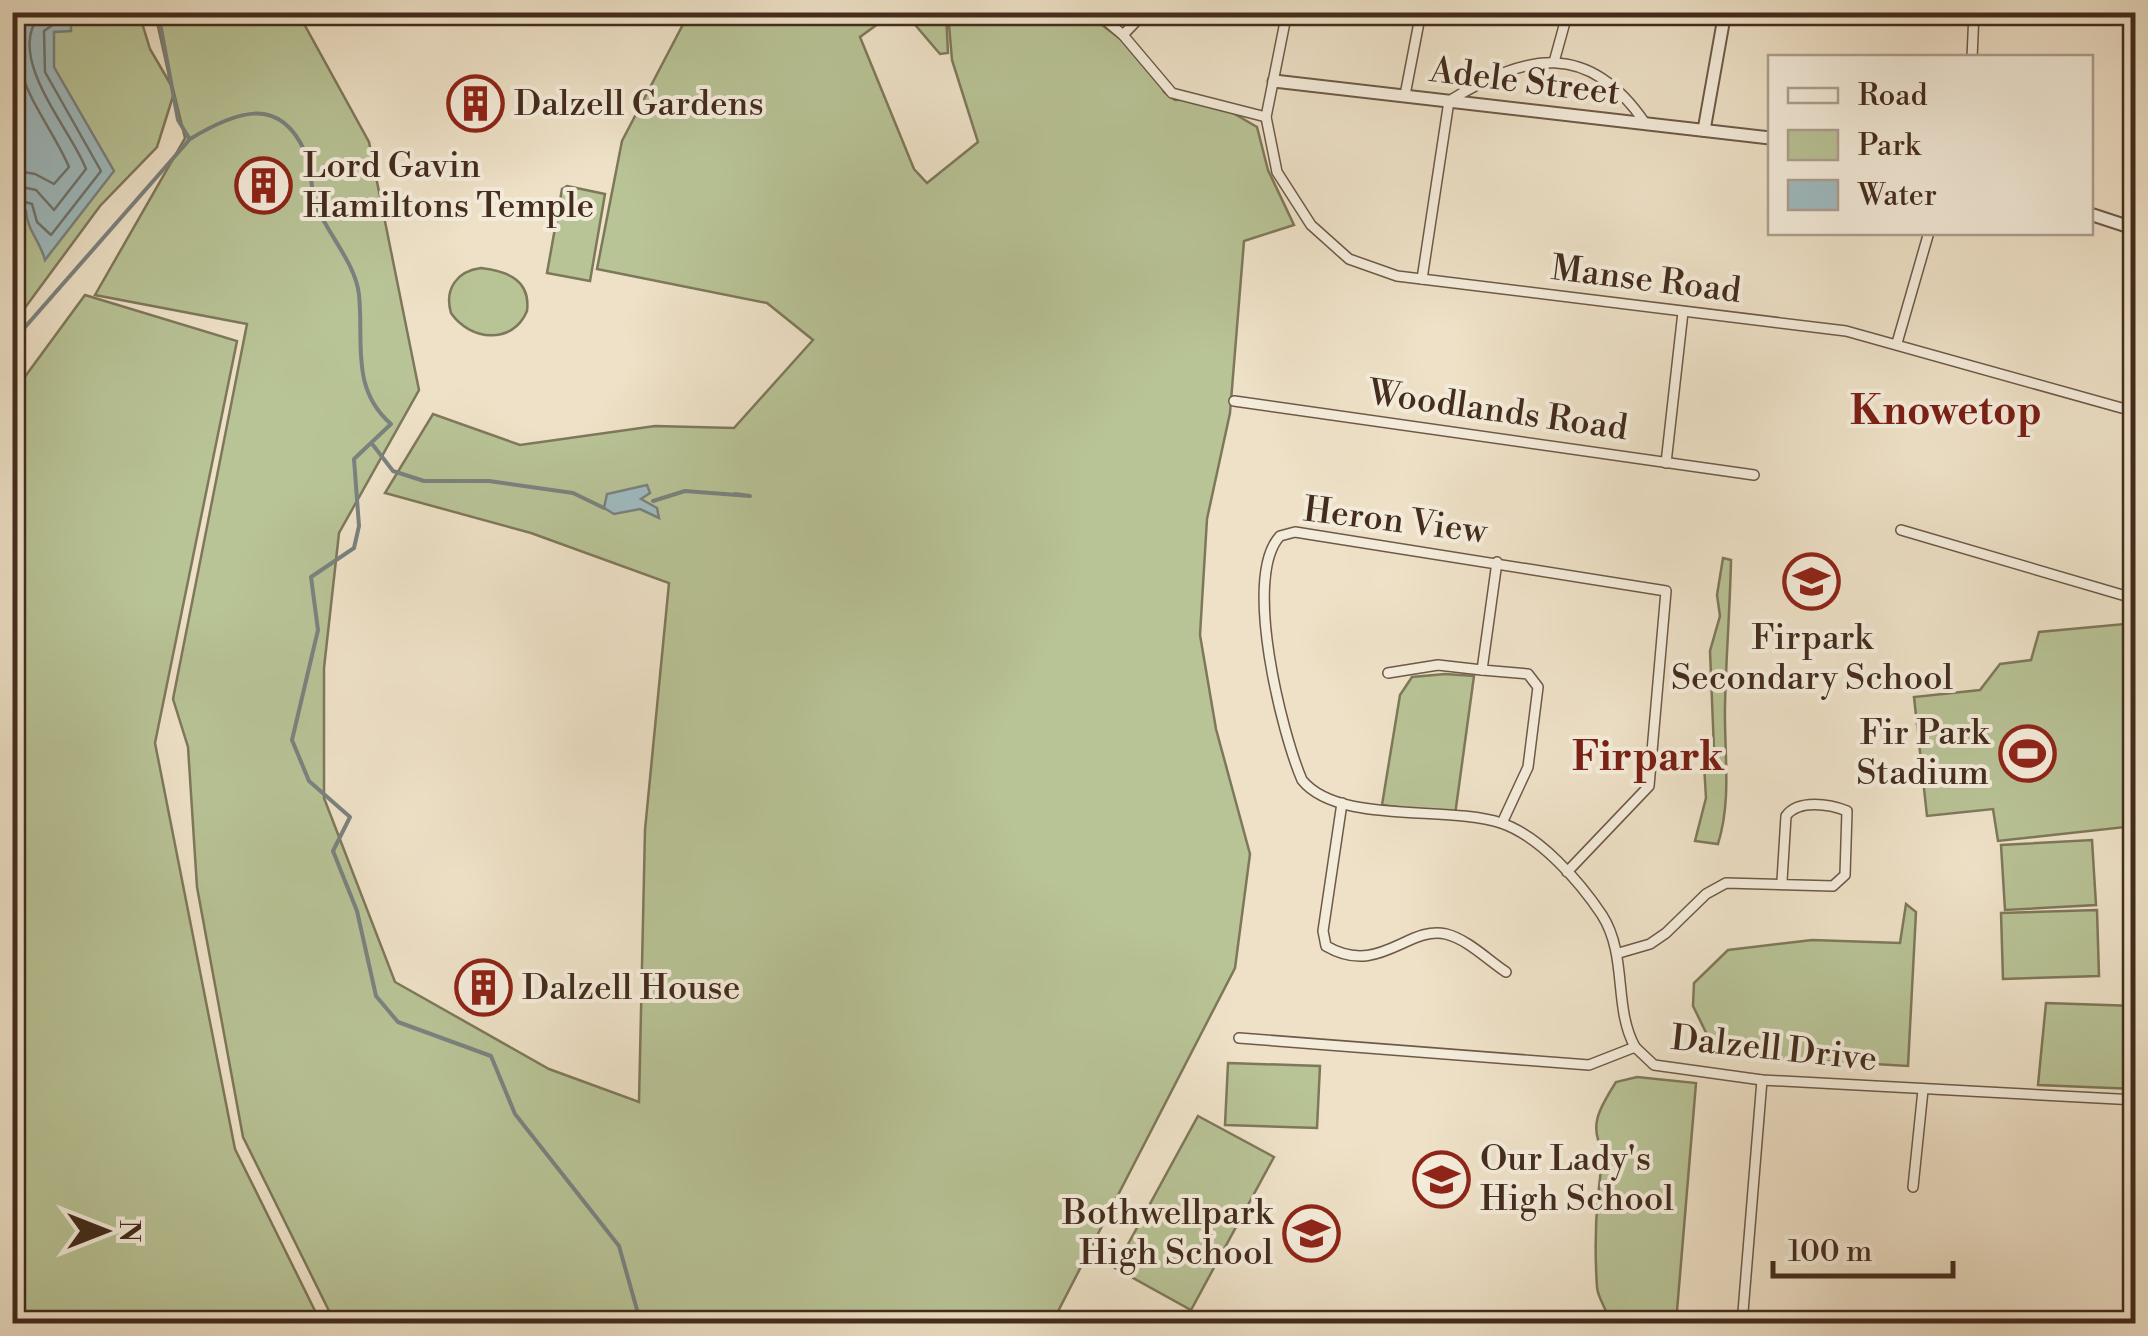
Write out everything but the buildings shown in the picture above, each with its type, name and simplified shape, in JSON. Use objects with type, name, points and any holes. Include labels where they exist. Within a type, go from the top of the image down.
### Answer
[{"type":"street","points":[[1096,12],[1122,35],[1172,93],[1266,116]]},
{"type":"street","points":[[1122,35],[1144,12]]},
{"type":"street","name":"Manse Road","points":[[1287,12],[1266,116],[1277,172],[1311,225],[1349,259],[1397,276],[1846,331],[2136,412]]},
{"type":"street","points":[[1404,95],[1420,12]]},
{"type":"street","points":[[1704,130],[1725,12]]},
{"type":"street","points":[[1972,55],[1974,12]]},
{"type":"street","points":[[1554,62],[1568,13]]},
{"type":"street","points":[[1422,279],[1449,101],[1495,72],[1554,62],[1586,69],[1634,106],[1646,124]]},
{"type":"street","name":"Adele Street","points":[[1274,81],[1768,138]]},
{"type":"street","points":[[2093,215],[2136,229]]},
{"type":"street","points":[[1897,343],[1928,235]]},
{"type":"street","points":[[1666,463],[1684,312]]},
{"type":"street","name":"Woodlands Road","points":[[1234,401],[1754,475]]},
{"type":"street","points":[[1901,530],[2136,599]]},
{"type":"street","name":"Heron View","points":[[1567,872],[1649,786],[1666,590],[1295,532],[1274,542],[1262,632],[1296,767],[1316,794],[1342,803],[1502,823],[1567,872],[1603,916],[1619,953],[1626,1022],[1635,1047]]},
{"type":"street","points":[[1482,670],[1497,562]]},
{"type":"street","points":[[1388,673],[1438,665],[1528,674],[1538,687],[1528,767],[1502,823]]},
{"type":"street","points":[[1342,803],[1322,931],[1326,946],[1374,956],[1427,934],[1448,934],[1506,972]]},
{"type":"street","points":[[1619,953],[1650,944],[1666,934],[1706,894],[1726,883],[1833,886],[1840,882],[1845,875],[1847,811],[1800,805],[1791,808],[1786,816],[1782,882]]},
{"type":"street","name":"Dalzell Drive","points":[[1238,1038],[1589,1064],[1635,1047],[1654,1065],[1762,1080],[2136,1100]]},
{"type":"street","points":[[1742,1324],[1762,1080]]},
{"type":"street","points":[[1912,1187],[1923,1090]]},
{"type":"green space","points":[[13,13],[139,13],[150,49],[171,85],[155,13],[298,13],[369,142],[419,390],[339,533],[324,668],[324,798],[395,982],[549,1069],[639,1102],[645,830],[669,583],[531,533],[385,493],[433,414],[520,445],[655,426],[734,428],[813,340],[767,303],[597,269],[622,141],[689,13],[893,13],[860,37],[914,169],[927,183],[978,142],[952,60],[948,13],[1086,13],[1150,61],[1164,92],[1175,100],[1209,99],[1257,127],[1268,170],[1294,225],[1244,241],[1230,413],[1207,519],[1200,635],[1216,729],[1250,854],[1235,968],[1052,1323],[335,1323],[243,1137],[197,887],[188,747],[173,699],[247,324],[95,295],[185,138],[174,93],[157,147],[100,206],[13,324]]},
{"type":"green space","points":[[905,13],[946,13],[948,53],[940,54]]},
{"type":"green space","points":[[567,186],[605,194],[590,281],[547,273],[562,189]]},
{"type":"green space","points":[[481,268],[508,275],[525,292],[527,311],[512,330],[480,334],[451,313],[449,296],[454,283],[465,273]]},
{"type":"green space","points":[[85,295],[237,341],[155,743],[235,1149],[321,1323],[13,1323],[13,393]]},
{"type":"green space","points":[[1723,558],[1731,560],[1726,793],[1718,844],[1695,841],[1706,798],[1704,764],[1714,750],[1710,651],[1720,616],[1717,595]]},
{"type":"green space","name":"Fir Park Stadium","points":[[2135,623],[2135,826],[1998,841],[1993,809],[1927,816],[1914,697],[1980,690],[2000,664],[2031,660],[2039,632]]},
{"type":"green space","points":[[1474,676],[1455,815],[1382,805],[1400,695],[1412,677]]},
{"type":"green space","points":[[2092,840],[2096,905],[2005,910],[2001,845]]},
{"type":"green space","points":[[1906,904],[1916,912],[1908,1066],[1717,1055],[1693,1006],[1694,983],[1728,950],[1812,940],[1900,943]]},
{"type":"green space","points":[[2097,910],[2099,976],[2003,979],[2001,913]]},
{"type":"green space","points":[[2046,1003],[2135,1006],[2135,1089],[2038,1085]]},
{"type":"green space","points":[[1228,1063],[1320,1066],[1317,1128],[1225,1125]]},
{"type":"green space","points":[[1637,1077],[1696,1083],[1676,1323],[1609,1323],[1597,1287],[1596,1219],[1604,1152],[1596,1125],[1616,1082]]},
{"type":"green space","points":[[1198,1116],[1274,1157],[1191,1310],[1115,1268]]},
{"type":"water","points":[[12,13],[71,13],[71,31],[54,32],[54,67],[114,171],[45,260],[26,211],[13,207]]},
{"type":"water","points":[[647,485],[650,493],[641,499],[657,508],[659,518],[640,509],[614,514],[604,508],[607,494]]},
{"type":"waterway","points":[[158,12],[178,120],[189,138]]},
{"type":"waterway","points":[[12,342],[190,139],[222,122],[254,114],[282,121],[294,133],[307,158],[316,205],[357,283],[364,380],[378,410],[391,424],[354,459],[359,526],[354,548],[311,577],[318,630],[292,740],[309,781],[350,817],[333,851],[357,911],[376,996],[398,1022],[491,1056],[515,1114],[619,1246],[641,1324]]},
{"type":"waterway","points":[[373,445],[393,471],[424,481],[489,481],[573,493],[604,508]]},
{"type":"waterway","points":[[653,501],[685,491],[750,496],[735,494]]},
{"type":"place","name":"Dalzell Gardens","points":[[475,104]]},
{"type":"place","name":"Lord Gavin Hamiltons Temple","points":[[264,186]]},
{"type":"place","name":"Firpark Secondary School","points":[[1812,582]]},
{"type":"place","name":"Fir Park Stadium","points":[[2028,753]]},
{"type":"place","name":"Dalzell House","points":[[483,988]]},
{"type":"place","name":"Our Lady's High School","points":[[1441,1179]]},
{"type":"place","name":"Bothwellpark High School","points":[[1312,1233]]},
{"type":"district","name":"Knowetop","points":[[1946,412]]},
{"type":"district","name":"Firpark","points":[[1648,758]]}]
